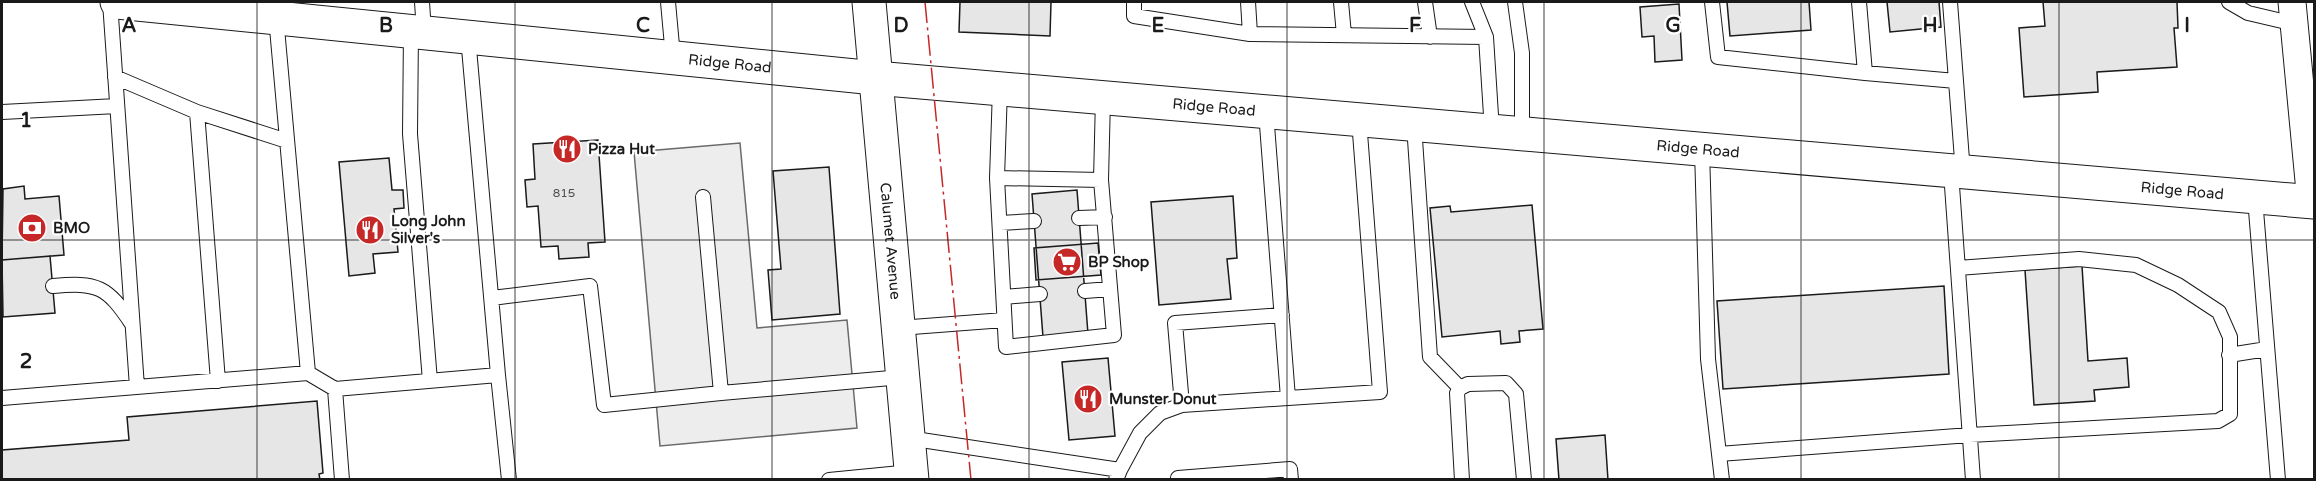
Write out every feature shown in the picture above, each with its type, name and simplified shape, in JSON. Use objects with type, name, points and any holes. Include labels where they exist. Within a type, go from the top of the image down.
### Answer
[{"type":"main road","name":"Ridge Road","points":[[117,2],[419,21],[468,36],[875,78],[2313,202]]},
{"type":"main road","name":"Calumet Avenue","points":[[869,2],[911,476]]},
{"type":"street","points":[[2294,13],[2313,202]]},
{"type":"lane","points":[[110,2],[137,387]]},
{"type":"lane","points":[[668,2],[673,57]]},
{"type":"lane","points":[[1134,2],[1134,16],[1250,34],[1486,38]]},
{"type":"lane","points":[[1248,2],[1250,34]]},
{"type":"lane","points":[[1341,2],[1344,35]]},
{"type":"lane","points":[[1425,2],[1430,37]]},
{"type":"lane","points":[[1472,2],[1486,38],[1507,133]]},
{"type":"lane","points":[[1507,133],[1522,53],[1515,2]]},
{"type":"lane","points":[[1712,2],[1718,57],[1956,81]]},
{"type":"lane","points":[[1859,2],[1865,73]]},
{"type":"lane","points":[[1950,2],[1956,81],[1958,268],[1973,480]]},
{"type":"lane","points":[[2229,2],[2248,13],[2294,13]]},
{"type":"lane","points":[[289,13],[287,141],[308,373]]},
{"type":"lane","points":[[419,21],[410,134],[430,381]]},
{"type":"lane","points":[[468,36],[509,480]]},
{"type":"lane","points":[[115,76],[197,112],[287,141]]},
{"type":"lane","points":[[1000,89],[998,178],[1006,347],[1114,335],[1101,180],[1103,98]]},
{"type":"lane","points":[[2,112],[117,106]]},
{"type":"lane","points":[[197,112],[218,381]]},
{"type":"lane","points":[[1266,112],[1288,398]]},
{"type":"lane","points":[[908,438],[1118,475],[1140,434],[1160,413],[1182,405],[1380,392],[1359,120]]},
{"type":"lane","points":[[1414,124],[1430,357],[1460,388]]},
{"type":"lane","points":[[1702,150],[1708,359],[1722,480]]},
{"type":"lane","points":[[998,178],[1101,180]]},
{"type":"lane","points":[[703,197],[721,393]]},
{"type":"lane","points":[[2255,197],[2278,480]]},
{"type":"lane","points":[[1079,218],[1105,217]]},
{"type":"lane","points":[[1000,223],[1034,221]]},
{"type":"lane","points":[[1719,454],[1970,435],[2218,420],[2230,414],[2230,337],[2219,312],[2178,285],[2136,265],[2079,259],[1958,268]]},
{"type":"lane","points":[[52,286],[84,284],[96,286],[110,295],[133,326]]},
{"type":"lane","points":[[492,298],[590,286],[604,405],[902,377]]},
{"type":"lane","points":[[1084,291],[1110,289]]},
{"type":"lane","points":[[1004,297],[1040,294]]},
{"type":"lane","points":[[1182,405],[1175,322],[1282,315]]},
{"type":"lane","points":[[898,328],[1005,320]]},
{"type":"lane","points":[[2229,355],[2267,349]]},
{"type":"lane","points":[[2,398],[308,373],[335,389],[498,375]]},
{"type":"lane","points":[[1462,480],[1457,393],[1460,388],[1468,384],[1506,382],[1516,394],[1524,480]]},
{"type":"lane","points":[[335,389],[342,480]]},
{"type":"lane","points":[[1178,478],[1290,470],[1291,480]]},
{"type":"lane","points":[[829,480],[911,476]]},
{"type":"shaded area","points":[[740,143],[757,328],[847,320],[857,428],[660,446],[634,152]]},
{"type":"building","points":[[960,2],[1051,2],[1050,36],[959,32]]},
{"type":"building","points":[[1727,2],[1809,2],[1811,30],[1730,36]]},
{"type":"building","points":[[1887,2],[1939,2],[1941,27],[1890,32]]},
{"type":"building","points":[[2043,2],[2177,2],[2178,28],[2174,28],[2177,67],[2097,72],[2098,92],[2024,97],[2019,28],[2045,26]]},
{"type":"building","points":[[1679,4],[1682,60],[1655,62],[1654,36],[1642,37],[1640,7]]},
{"type":"building","points":[[598,140],[605,242],[588,243],[589,257],[559,259],[558,246],[541,247],[538,206],[527,207],[525,180],[535,179],[533,144]]},
{"type":"building","name":"Long John Silver's","points":[[389,158],[392,190],[403,190],[404,208],[394,209],[398,252],[373,254],[375,273],[349,276],[339,162]]},
{"type":"building","points":[[829,167],[840,314],[772,320],[768,270],[781,269],[773,171]]},
{"type":"building","name":"BMO","points":[[24,186],[25,199],[59,196],[64,255],[2,260],[3,189]]},
{"type":"building","points":[[1077,190],[1088,334],[1043,337],[1032,194]]},
{"type":"building","points":[[1233,196],[1237,258],[1227,259],[1231,299],[1159,305],[1151,202]]},
{"type":"building","points":[[1532,205],[1543,329],[1519,331],[1520,342],[1501,344],[1500,331],[1442,337],[1430,208],[1450,206],[1451,212]]},
{"type":"building","name":"BP Shop","points":[[1098,243],[1101,275],[1036,280],[1034,248]]},
{"type":"building","points":[[50,256],[55,313],[3,317],[2,260]]},
{"type":"building","points":[[2082,266],[2088,361],[2127,358],[2129,387],[2094,390],[2095,401],[2034,405],[2025,270]]},
{"type":"building","points":[[1944,286],[1949,374],[1723,389],[1717,301]]},
{"type":"building","name":"Munster Donut","points":[[1108,358],[1115,436],[1069,440],[1062,362]]},
{"type":"building","points":[[317,401],[323,473],[319,474],[320,480],[2,480],[2,450],[129,440],[127,417]]},
{"type":"building","points":[[1605,435],[1608,480],[1559,480],[1556,439]]},
{"type":"power","points":[[925,2],[971,480]]},
{"type":"place","name":"Pizza Hut","points":[[567,149]]},
{"type":"place","name":"BMO","points":[[32,228]]},
{"type":"place","name":"Long John Silver's","points":[[370,230]]},
{"type":"place","name":"BP Shop","points":[[1067,262]]},
{"type":"place","name":"Munster Donut","points":[[1088,399]]}]
